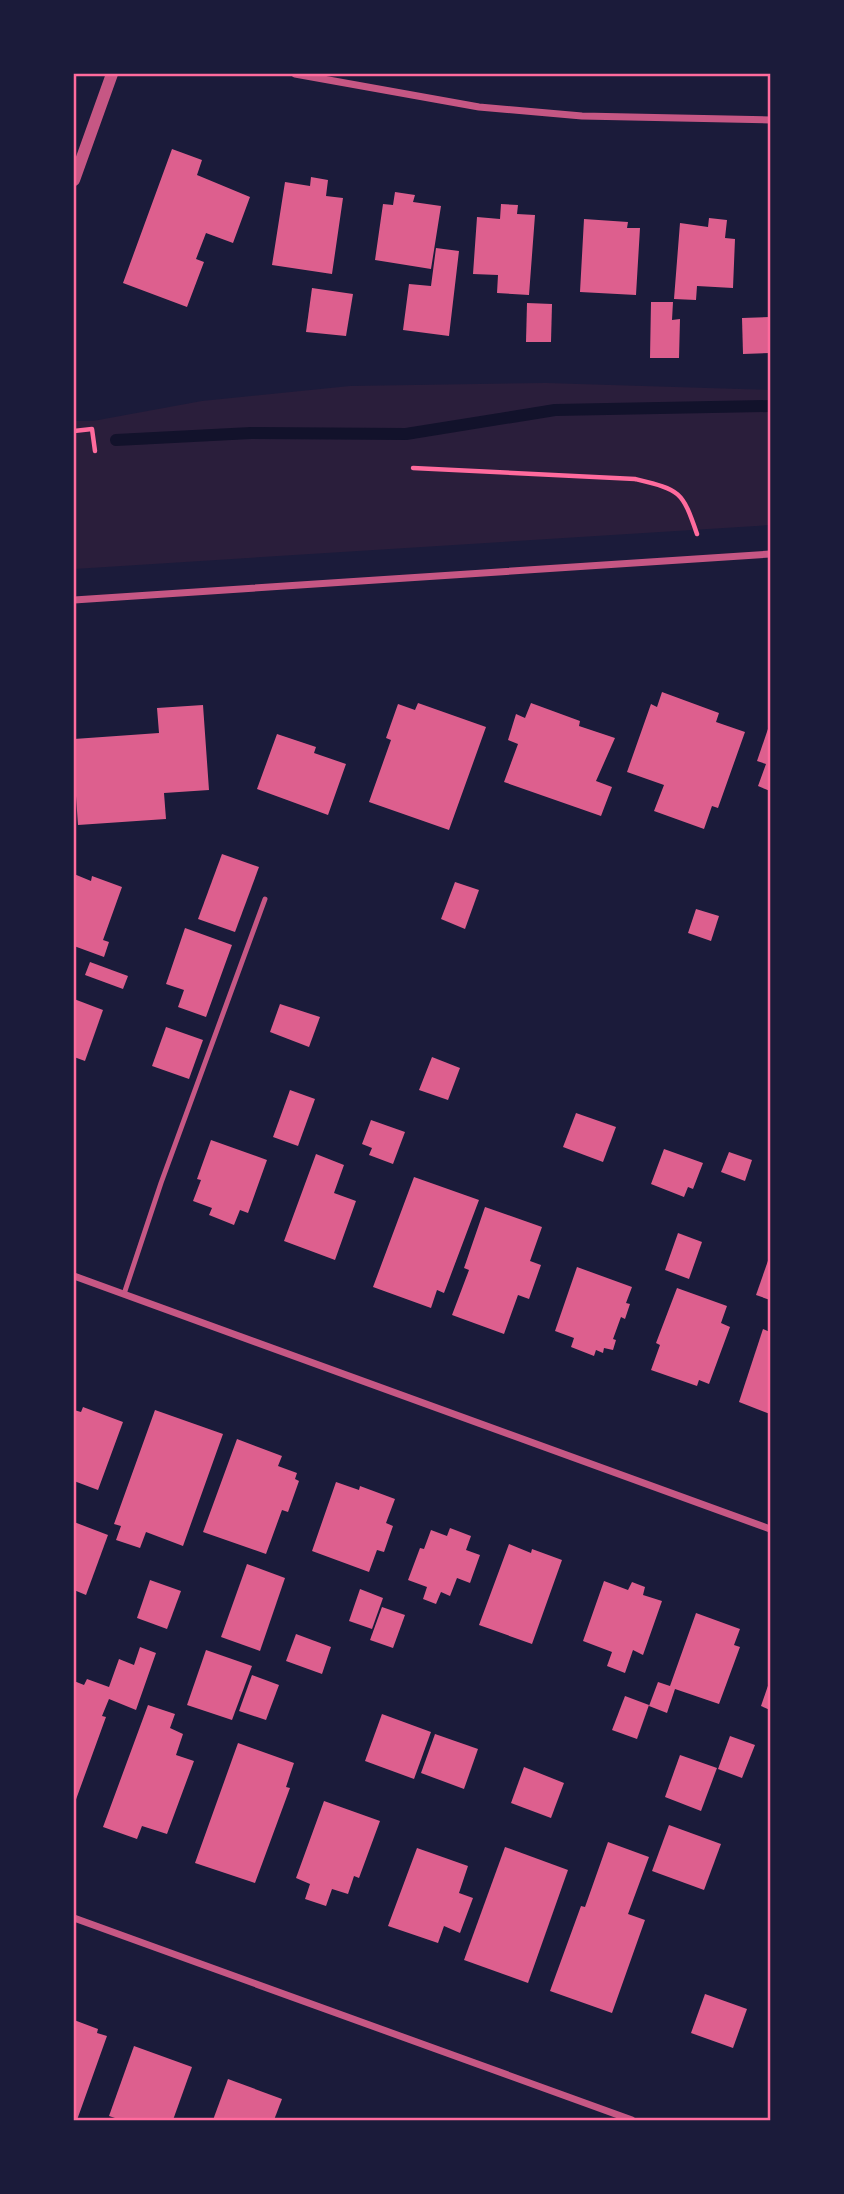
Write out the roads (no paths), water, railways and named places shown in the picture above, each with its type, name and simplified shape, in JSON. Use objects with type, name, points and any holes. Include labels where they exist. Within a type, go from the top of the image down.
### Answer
[{"type":"street","points":[[74,180],[112,74]]},
{"type":"street","points":[[295,74],[479,107],[582,116],[771,120]]},
{"type":"street","points":[[74,600],[771,554]]},
{"type":"street","points":[[74,1276],[771,1529]]},
{"type":"street","points":[[74,1919],[632,2120]]},
{"type":"lane","points":[[124,1294],[161,1183],[265,899]]},
{"type":"waterway","points":[[116,440],[251,433],[406,434],[555,410],[770,406]]}]
